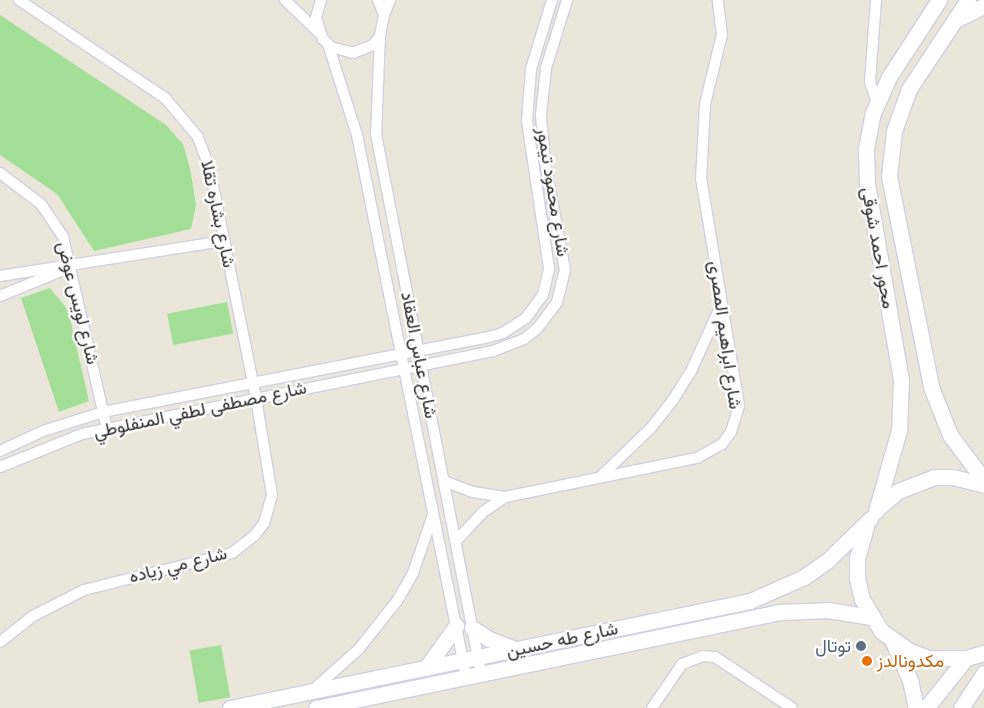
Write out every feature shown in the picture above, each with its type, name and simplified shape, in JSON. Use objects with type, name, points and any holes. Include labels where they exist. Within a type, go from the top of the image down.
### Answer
[{"type":"street","points":[[286,0],[328,44],[341,52],[353,53],[368,48],[380,36]]},
{"type":"street","points":[[320,34],[316,18],[321,0]]},
{"type":"street","points":[[378,0],[384,15]]},
{"type":"street","name":"شارع عباس العقاد","points":[[390,0],[384,15],[380,36],[376,134],[481,673]]},
{"type":"street","name":"شارع محمود تيمور","points":[[401,353],[502,333],[521,322],[536,307],[545,288],[549,268],[529,147],[527,95],[536,43],[552,0]]},
{"type":"street","name":"شارع محمود تيمور","points":[[404,368],[509,346],[537,329],[557,302],[565,270],[542,139],[542,91],[551,45],[568,0]]},
{"type":"street","name":"شارع ابراهيم المصرى","points":[[444,481],[473,492],[505,497],[697,458],[722,444],[731,432],[739,404],[704,206],[701,155],[705,104],[722,35],[718,0]]},
{"type":"street","points":[[876,0],[870,82],[877,103]]},
{"type":"street","name":"محور احمد شوقى","points":[[968,0],[920,69],[900,109],[892,138],[889,176],[891,198],[936,403],[950,435],[984,480]]},
{"type":"street","name":"شارع بشاره تقلا","points":[[22,1],[165,98],[189,123],[210,169],[256,398]]},
{"type":"street","name":"محور احمد شوقى","points":[[871,617],[857,578],[861,537],[873,515],[894,458],[902,405],[901,380],[866,183],[866,148],[877,103],[889,77],[937,2]]},
{"type":"street","points":[[954,20],[984,6]]},
{"type":"street","name":"شارع عباس العقاد","points":[[328,44],[351,110],[466,676]]},
{"type":"street","name":"شارع لويس عوض","points":[[0,173],[31,195],[53,220],[63,237],[72,267],[107,429]]},
{"type":"street","points":[[536,188],[550,185]]},
{"type":"street","points":[[0,276],[72,267],[224,241]]},
{"type":"street","points":[[0,296],[72,267]]},
{"type":"street","points":[[599,478],[639,441],[673,400],[692,369],[721,304]]},
{"type":"street","name":"شارع مصطفى لطفي المنفلوطي","points":[[0,451],[43,431],[103,412],[401,353]]},
{"type":"street","name":"شارع مصطفى لطفي المنفلوطي","points":[[0,467],[55,443],[107,429],[404,368]]},
{"type":"street","name":"شارع مي زياده","points":[[0,642],[32,616],[84,590],[111,581],[218,558],[245,545],[264,523],[272,495],[256,398]]},
{"type":"street","name":"شارع طه حسين","points":[[230,708],[750,601],[804,577],[828,560],[898,491],[934,478],[953,477],[984,485]]},
{"type":"street","name":"شارع ابراهيم المصرى","points":[[456,541],[483,512],[505,497]]},
{"type":"street","points":[[312,691],[358,650],[397,601],[413,573],[433,514]]},
{"type":"street","name":"شارع طه حسين","points":[[316,708],[357,704],[466,676],[779,612],[828,610],[871,617]]},
{"type":"street","points":[[871,617],[893,642],[910,680],[916,708]]},
{"type":"street","points":[[426,668],[456,626]]},
{"type":"street","points":[[472,628],[489,639],[517,650]]},
{"type":"street","points":[[893,642],[928,658],[966,658],[984,653]]},
{"type":"street","points":[[652,708],[682,664],[703,656],[715,657],[792,708]]},
{"type":"street","points":[[926,708],[966,658]]},
{"type":"street","points":[[961,708],[984,673]]},
{"type":"green space","points":[[0,15],[166,125],[183,144],[190,168],[196,205],[191,229],[94,251],[57,194],[0,155]]},
{"type":"green space","points":[[50,288],[68,310],[89,401],[59,412],[21,298]]},
{"type":"green space","points":[[227,302],[233,333],[173,345],[167,314]]},
{"type":"green space","points":[[221,645],[230,697],[199,703],[189,651]]},
{"type":"place","name":"توتال","points":[[861,646]]},
{"type":"place","name":"مكدونالدز","points":[[867,661]]}]
